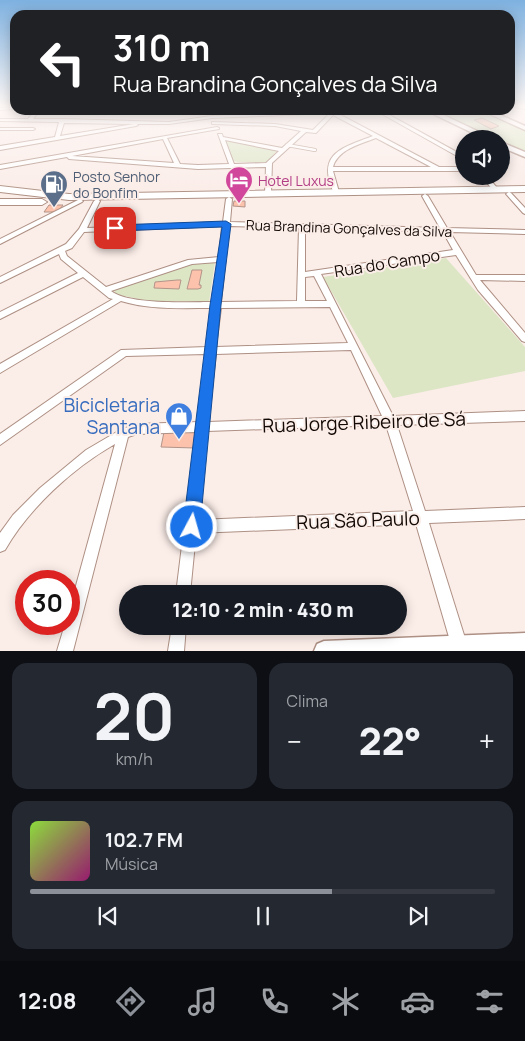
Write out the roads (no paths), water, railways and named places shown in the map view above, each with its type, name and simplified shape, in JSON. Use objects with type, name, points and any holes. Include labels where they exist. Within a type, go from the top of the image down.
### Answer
[{"type":"main road","points":[[0,189],[31,198]]},
{"type":"main road","points":[[503,192],[525,189]]},
{"type":"main road","points":[[0,202],[31,198],[81,199],[503,192],[525,194]]},
{"type":"main road","points":[[81,199],[97,201],[229,196]]},
{"type":"street","points":[[0,148],[78,135]]},
{"type":"street","points":[[153,135],[156,139]]},
{"type":"street","points":[[0,167],[172,135]]},
{"type":"street","points":[[269,196],[269,164],[299,135]]},
{"type":"street","points":[[424,135],[454,152]]},
{"type":"street","points":[[337,195],[330,169],[332,161],[340,152],[377,136],[438,169]]},
{"type":"street","points":[[164,137],[178,166]]},
{"type":"street","points":[[221,138],[282,150]]},
{"type":"street","points":[[221,138],[231,165]]},
{"type":"street","points":[[510,148],[525,155]]},
{"type":"street","points":[[57,156],[178,166],[269,164]]},
{"type":"street","points":[[330,169],[455,169]]},
{"type":"street","points":[[495,185],[525,212]]},
{"type":"street","points":[[424,193],[474,277],[525,339]]},
{"type":"street","points":[[184,585],[229,196]]},
{"type":"street","points":[[0,242],[81,199]]},
{"type":"street","points":[[0,280],[61,251],[74,242],[97,201]]},
{"type":"street","name":"Rua Brandina Gonçalves da Silva","points":[[82,230],[226,224],[525,232]]},
{"type":"street","points":[[301,304],[302,226]]},
{"type":"street","points":[[61,251],[64,257],[104,290],[119,299],[149,304],[331,304]]},
{"type":"street","name":"Rua do Campo","points":[[301,276],[458,252]]},
{"type":"street","points":[[104,290],[184,264],[222,259]]},
{"type":"street","points":[[0,316],[84,273]]},
{"type":"street","name":"Rua do Campo","points":[[317,274],[390,421],[422,518],[460,648]]},
{"type":"street","points":[[474,277],[525,278]]},
{"type":"street","points":[[0,369],[119,299]]},
{"type":"street","points":[[0,440],[124,353],[354,346]]},
{"type":"street","name":"Rua Jorge Ribeiro de Sá","points":[[124,433],[136,429],[525,416]]},
{"type":"street","points":[[0,545],[19,517],[64,474],[124,433]]},
{"type":"street","points":[[65,651],[124,433]]},
{"type":"street","name":"Rua São Paulo","points":[[192,527],[525,513]]},
{"type":"street","points":[[176,651],[178,635]]},
{"type":"street","points":[[324,651],[460,648],[525,643]]},
{"type":"lane","points":[[288,145],[315,150]]},
{"type":"place","name":"Hotel Luxus","points":[[239,204]]},
{"type":"place","name":"Posto Senhor do Bonfim","points":[[54,208]]},
{"type":"place","name":"Bicicletaria Santana","points":[[179,440]]}]
